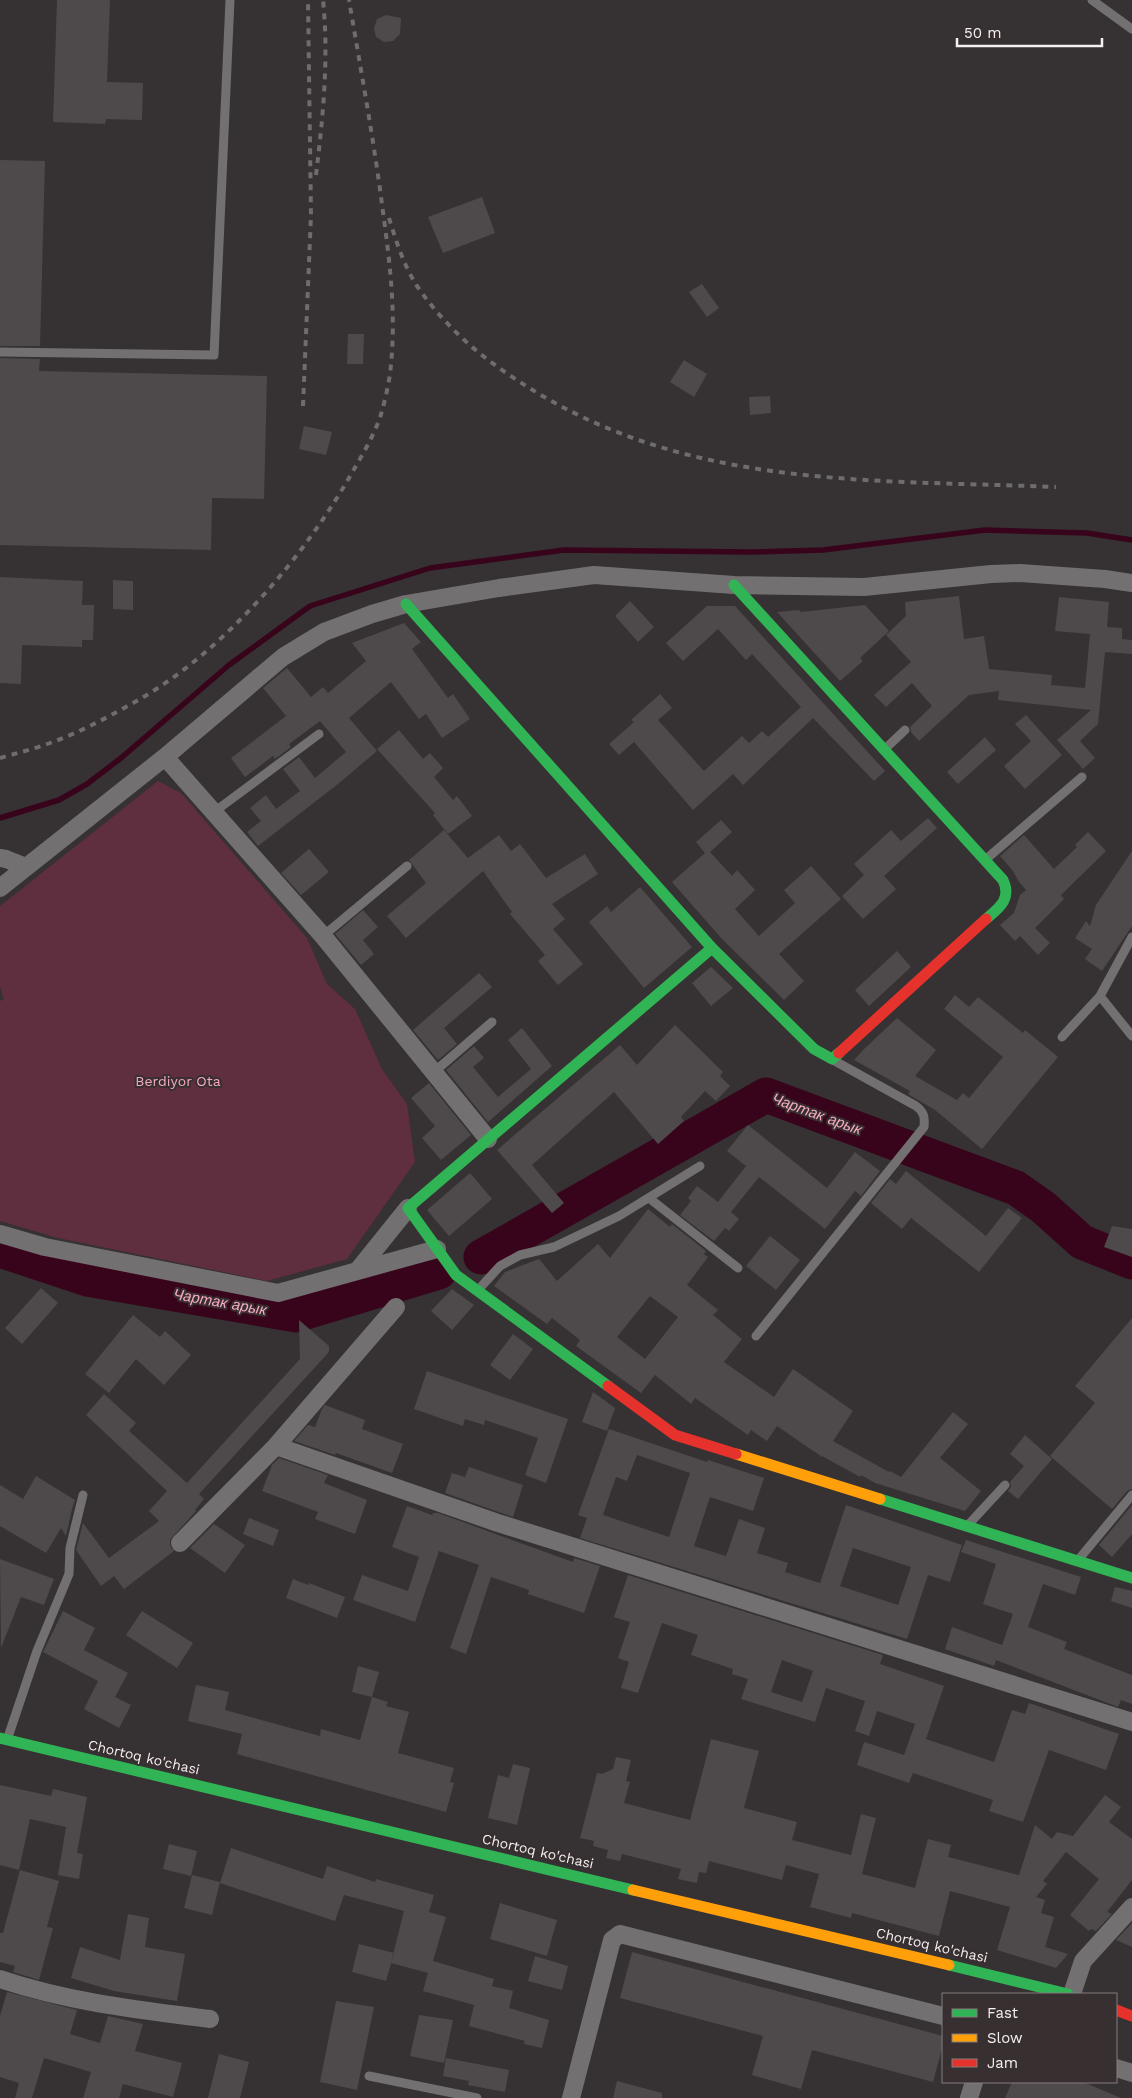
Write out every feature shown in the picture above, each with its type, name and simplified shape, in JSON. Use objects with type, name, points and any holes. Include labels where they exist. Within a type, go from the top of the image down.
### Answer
[{"type":"street","points":[[0,888],[165,757],[283,657],[340,626],[406,604],[499,588],[594,575],[734,585],[864,587],[991,574],[1020,573],[1096,578],[1132,583]]},
{"type":"street","points":[[406,604],[712,948],[814,1048],[832,1059],[1004,902],[1007,896],[1007,888],[1003,880],[985,860],[734,585]]},
{"type":"street","points":[[165,757],[323,936],[488,1139]]},
{"type":"street","points":[[0,858],[26,867]]},
{"type":"street","points":[[359,1269],[408,1208],[712,948]]},
{"type":"street","points":[[408,1208],[456,1275],[675,1435],[1132,1578]]},
{"type":"street","points":[[0,1234],[45,1247],[278,1293],[359,1269],[437,1249]]},
{"type":"street","points":[[180,1544],[276,1446],[396,1307]]},
{"type":"street","points":[[276,1446],[498,1523],[1132,1722]]},
{"type":"street","name":"Chortoq ko'chasi","points":[[4,1739],[1002,1986],[1060,1993]]},
{"type":"street","points":[[1072,1993],[1083,1962],[1132,1907]]},
{"type":"street","points":[[571,2098],[612,1940],[620,1934],[942,2016]]},
{"type":"street","points":[[0,1979],[19,1986],[115,2008],[210,2018]]},
{"type":"street","points":[[1117,2010],[1132,2016]]},
{"type":"street","points":[[1117,2068],[1132,2073]]},
{"type":"street","points":[[969,2098],[974,2083]]},
{"type":"lane","points":[[0,352],[214,355],[230,0]]},
{"type":"lane","points":[[1092,0],[1132,29]]},
{"type":"lane","points":[[884,750],[905,730]]},
{"type":"lane","points":[[214,812],[319,734]]},
{"type":"lane","points":[[985,860],[1082,776]]},
{"type":"lane","points":[[323,936],[407,866]]},
{"type":"lane","points":[[1062,1037],[1100,996],[1132,937]]},
{"type":"lane","points":[[1100,996],[1132,1036]]},
{"type":"lane","points":[[434,1072],[492,1022]]},
{"type":"lane","points":[[756,1336],[924,1127],[925,1119],[922,1111],[916,1106],[832,1059]]},
{"type":"lane","points":[[478,1291],[500,1266],[520,1255],[554,1247],[619,1216],[700,1166]]},
{"type":"lane","points":[[649,1198],[738,1268]]},
{"type":"lane","points":[[968,1526],[1006,1485]]},
{"type":"lane","points":[[4,1739],[37,1651],[69,1574],[70,1548],[83,1495]]},
{"type":"lane","points":[[1077,1561],[1132,1495]]},
{"type":"lane","points":[[369,2076],[476,2098]]},
{"type":"green space","name":"Berdiyor Ota","points":[[158,781],[181,793],[307,938],[327,984],[355,1009],[382,1069],[407,1104],[415,1162],[347,1259],[267,1281],[58,1238],[0,1221],[0,1001],[4,999],[0,987],[0,906]]},
{"type":"building","points":[[57,0],[110,0],[107,82],[143,83],[142,120],[106,119],[105,124],[53,122]]},
{"type":"building","points":[[386,15],[401,18],[400,34],[393,41],[384,42],[376,37],[374,28],[377,19]]},
{"type":"building","points":[[0,160],[45,161],[40,346],[0,346]]},
{"type":"building","points":[[482,197],[495,233],[443,253],[428,217]]},
{"type":"building","points":[[702,284],[719,308],[707,317],[689,292]]},
{"type":"building","points":[[348,334],[364,334],[363,364],[347,364]]},
{"type":"building","points":[[0,358],[40,359],[39,371],[267,376],[264,499],[212,498],[211,550],[0,545]]},
{"type":"building","points":[[684,360],[707,374],[694,397],[670,382]]},
{"type":"building","points":[[770,396],[771,413],[750,415],[749,397]]},
{"type":"building","points":[[304,426],[332,432],[326,455],[299,449]]},
{"type":"building","points":[[0,577],[83,581],[82,605],[94,605],[93,640],[82,640],[82,647],[22,645],[21,684],[0,683]]},
{"type":"building","points":[[113,580],[133,581],[133,610],[113,609]]},
{"type":"building","points":[[959,596],[964,639],[984,636],[989,669],[1052,675],[1051,685],[1085,688],[1090,634],[1055,631],[1059,597],[1109,602],[1107,627],[1122,628],[1122,639],[1132,640],[1132,654],[1105,652],[1098,724],[1080,741],[1095,758],[1083,769],[1057,740],[1091,710],[998,700],[999,691],[969,695],[919,741],[911,732],[910,727],[932,706],[912,683],[886,707],[874,695],[911,662],[886,635],[906,616],[905,602]]},
{"type":"building","points":[[630,601],[654,627],[638,642],[615,616]]},
{"type":"building","points":[[865,605],[889,631],[860,658],[863,661],[840,681],[777,612],[799,610],[801,612]]},
{"type":"building","points":[[707,606],[735,606],[885,771],[874,781],[813,718],[743,785],[733,774],[693,810],[634,742],[619,755],[609,744],[634,722],[631,720],[660,694],[672,708],[658,720],[704,771],[742,736],[749,743],[762,731],[768,737],[801,707],[752,654],[746,660],[718,629],[683,661],[666,643]]},
{"type":"building","points":[[404,623],[421,642],[412,649],[448,698],[453,694],[470,719],[442,738],[426,714],[419,719],[391,682],[349,718],[377,751],[258,846],[247,832],[261,821],[250,808],[266,795],[276,809],[300,791],[283,769],[299,757],[315,778],[346,752],[320,721],[289,744],[291,747],[275,759],[273,756],[245,777],[231,758],[286,716],[263,688],[287,668],[311,697],[323,687],[328,693],[366,661],[352,643]]},
{"type":"building","points":[[1026,715],[1062,755],[1025,789],[1004,766],[1031,741],[1015,724]]},
{"type":"building","points":[[399,730],[423,759],[430,753],[443,768],[434,777],[453,800],[457,796],[472,816],[448,834],[433,815],[435,813],[377,749]]},
{"type":"building","points":[[985,737],[996,750],[958,784],[947,772]]},
{"type":"building","points":[[928,818],[937,828],[884,876],[896,889],[863,919],[842,896],[864,875],[854,864],[891,830],[901,841]]},
{"type":"building","points":[[721,820],[732,832],[710,852],[732,876],[737,870],[755,890],[735,909],[759,936],[795,903],[784,890],[811,866],[841,899],[779,954],[804,981],[784,1000],[722,939],[672,882],[705,853],[696,842]]},
{"type":"building","points":[[444,830],[468,858],[499,835],[511,851],[520,844],[546,878],[585,854],[598,874],[552,904],[565,919],[553,929],[583,964],[558,985],[538,961],[545,955],[510,914],[512,912],[483,871],[406,938],[387,916],[426,883],[409,860]]},
{"type":"building","points":[[1088,832],[1106,851],[1061,895],[1064,899],[1035,928],[1050,943],[1038,955],[1020,936],[1015,941],[1000,925],[1014,913],[1020,895],[1026,890],[1000,856],[1024,835],[1054,869],[1077,847],[1075,845]]},
{"type":"building","points":[[309,849],[329,872],[301,895],[281,873]]},
{"type":"building","points":[[1132,851],[1132,926],[1102,971],[1085,959],[1092,949],[1075,938],[1086,921],[1090,926],[1096,905]]},
{"type":"building","points":[[640,887],[692,947],[644,988],[589,922],[607,906],[611,912]]},
{"type":"building","points":[[363,910],[378,927],[363,940],[374,954],[361,965],[335,934]]},
{"type":"building","points":[[897,951],[911,967],[869,1006],[855,990]]},
{"type":"building","points":[[711,967],[733,988],[711,1006],[692,983]]},
{"type":"building","points":[[479,973],[492,987],[444,1028],[457,1044],[438,1060],[413,1030]]},
{"type":"building","points":[[955,995],[969,1007],[978,997],[1023,1033],[1025,1030],[1058,1057],[982,1149],[935,1110],[908,1094],[910,1091],[854,1060],[897,1018],[936,1050],[915,1076],[957,1100],[963,1093],[969,1098],[1003,1057],[944,1009]]},
{"type":"building","points":[[675,1025],[723,1072],[720,1076],[730,1086],[716,1101],[705,1091],[681,1117],[684,1121],[658,1144],[614,1092],[532,1165],[564,1203],[552,1213],[497,1150],[620,1045],[637,1065]]},
{"type":"building","points":[[522,1028],[552,1066],[488,1122],[446,1070],[474,1046],[484,1058],[473,1067],[498,1097],[531,1069],[508,1040]]},
{"type":"building","points":[[429,1083],[471,1135],[441,1160],[422,1138],[435,1126],[411,1098]]},
{"type":"building","points":[[748,1125],[827,1188],[855,1152],[880,1171],[861,1196],[855,1191],[825,1229],[759,1177],[731,1212],[739,1219],[729,1231],[725,1228],[714,1241],[680,1215],[691,1201],[688,1198],[697,1186],[718,1202],[746,1166],[727,1151]]},
{"type":"building","points":[[906,1171],[986,1236],[1008,1208],[1022,1218],[979,1272],[911,1218],[902,1229],[871,1203],[890,1179],[896,1184]]},
{"type":"building","points":[[470,1173],[492,1199],[449,1236],[427,1210]]},
{"type":"building","points":[[648,1209],[670,1227],[672,1224],[706,1251],[704,1254],[708,1257],[687,1285],[718,1310],[713,1315],[742,1339],[724,1362],[774,1397],[793,1369],[853,1411],[833,1441],[901,1477],[953,1412],[968,1424],[940,1458],[981,1491],[965,1511],[875,1483],[861,1475],[860,1477],[822,1457],[777,1426],[767,1441],[751,1430],[748,1435],[695,1398],[691,1404],[655,1375],[641,1393],[576,1346],[580,1340],[552,1318],[547,1324],[494,1286],[505,1272],[539,1259],[557,1281],[598,1244],[610,1258]],"holes":[[[650,1296],[678,1317],[645,1359],[617,1337]]]},
{"type":"building","points":[[1112,1226],[1132,1229],[1132,1257],[1104,1247]]},
{"type":"building","points":[[770,1236],[800,1260],[776,1290],[746,1266]]},
{"type":"building","points":[[41,1288],[58,1303],[22,1344],[5,1328]]},
{"type":"building","points":[[452,1289],[474,1305],[452,1330],[431,1311]]},
{"type":"building","points":[[133,1315],[160,1337],[165,1331],[191,1355],[164,1385],[136,1359],[109,1393],[85,1374]]},
{"type":"building","points":[[1132,1318],[1132,1489],[1127,1491],[1112,1509],[1050,1456],[1095,1403],[1075,1386]]},
{"type":"building","points":[[299,1320],[329,1346],[329,1352],[199,1494],[204,1499],[196,1511],[170,1540],[170,1546],[174,1551],[124,1589],[114,1576],[101,1586],[76,1550],[83,1523],[109,1558],[159,1521],[149,1511],[167,1491],[86,1415],[104,1394],[136,1423],[129,1431],[187,1483],[300,1359]]},
{"type":"building","points":[[513,1334],[533,1349],[510,1380],[490,1365]]},
{"type":"building","points":[[427,1371],[568,1419],[546,1483],[525,1475],[538,1438],[485,1420],[484,1425],[465,1419],[463,1426],[414,1409]]},
{"type":"building","points":[[593,1392],[615,1408],[607,1431],[582,1422]]},
{"type":"building","points":[[325,1405],[365,1420],[362,1429],[403,1444],[392,1473],[336,1453],[335,1455],[294,1441],[308,1425],[315,1427]]},
{"type":"building","points":[[609,1429],[707,1462],[708,1460],[764,1478],[753,1511],[710,1497],[694,1546],[726,1556],[739,1519],[765,1528],[757,1553],[788,1563],[785,1572],[820,1583],[846,1505],[962,1545],[950,1582],[928,1575],[907,1639],[580,1538],[587,1518],[578,1515]],"holes":[[[637,1455],[690,1473],[669,1537],[603,1515],[616,1477],[627,1481]],[[853,1548],[911,1567],[898,1605],[840,1586]]]},
{"type":"building","points":[[1025,1435],[1052,1459],[1018,1499],[1008,1491],[1011,1487],[1010,1482],[1024,1466],[1010,1454]]},
{"type":"building","points":[[279,1458],[328,1475],[324,1483],[367,1500],[355,1534],[315,1519],[318,1512],[262,1491],[272,1465]]},
{"type":"building","points":[[469,1467],[523,1485],[513,1517],[445,1493],[452,1473],[465,1477]]},
{"type":"building","points":[[36,1476],[75,1500],[66,1536],[61,1528],[46,1553],[0,1526],[0,1485],[23,1499]]},
{"type":"building","points":[[1132,1505],[1132,1534],[1112,1557],[1099,1545]]},
{"type":"building","points":[[407,1506],[432,1515],[433,1513],[438,1513],[573,1562],[574,1558],[600,1566],[584,1613],[528,1594],[529,1590],[491,1577],[466,1654],[450,1648],[479,1565],[439,1551],[415,1622],[353,1600],[362,1575],[408,1591],[419,1557],[392,1547]]},
{"type":"building","points":[[249,1518],[279,1530],[273,1546],[243,1534]]},
{"type":"building","points":[[214,1524],[245,1545],[225,1573],[190,1548]]},
{"type":"building","points":[[966,1540],[1081,1577],[1075,1595],[1043,1584],[1028,1627],[1067,1642],[1064,1649],[1132,1675],[1132,1704],[1121,1700],[1118,1707],[996,1660],[994,1666],[945,1649],[952,1627],[1002,1645],[1013,1614],[983,1604],[996,1564],[961,1552]]},
{"type":"building","points":[[0,1559],[54,1579],[44,1605],[21,1597],[1,1648]]},
{"type":"building","points":[[628,1575],[883,1655],[880,1664],[944,1686],[926,1739],[994,1762],[1012,1710],[1025,1714],[1029,1703],[1119,1734],[1106,1770],[1049,1750],[1023,1822],[989,1811],[993,1800],[913,1773],[909,1783],[857,1765],[864,1742],[904,1755],[915,1724],[877,1711],[869,1736],[855,1731],[865,1701],[826,1688],[815,1722],[741,1699],[748,1679],[732,1674],[733,1669],[691,1655],[698,1635],[662,1623],[638,1693],[621,1688],[629,1662],[618,1658],[630,1622],[614,1617]],"holes":[[[782,1660],[813,1671],[802,1702],[771,1692]]]},
{"type":"building","points":[[293,1579],[345,1597],[337,1618],[286,1598]]},
{"type":"building","points":[[1115,1587],[1132,1591],[1132,1608],[1111,1601]]},
{"type":"building","points":[[63,1611],[95,1628],[84,1650],[128,1673],[115,1697],[131,1705],[119,1728],[84,1709],[98,1681],[43,1652]]},
{"type":"building","points":[[142,1611],[193,1643],[177,1668],[126,1635]]},
{"type":"building","points":[[358,1666],[379,1672],[372,1697],[352,1692]]},
{"type":"building","points":[[196,1685],[229,1692],[225,1710],[320,1736],[321,1729],[360,1740],[372,1697],[388,1702],[386,1706],[409,1712],[398,1753],[454,1768],[450,1782],[454,1783],[446,1812],[237,1754],[242,1734],[188,1721]]},
{"type":"building","points":[[711,1739],[759,1751],[744,1808],[797,1822],[792,1840],[851,1855],[861,1814],[876,1818],[862,1874],[915,1888],[928,1839],[951,1845],[948,1857],[1019,1875],[1035,1825],[1052,1839],[1057,1832],[1073,1836],[1105,1795],[1121,1807],[1109,1822],[1132,1839],[1132,1880],[1107,1912],[1112,1914],[1096,1931],[1091,1929],[1089,1931],[1070,1915],[1099,1879],[1066,1852],[1043,1881],[1047,1884],[1036,1897],[1045,1900],[1041,1913],[1054,1917],[1045,1947],[1068,1954],[1056,1968],[997,1950],[1010,1907],[950,1891],[939,1936],[852,1913],[851,1918],[810,1907],[819,1874],[786,1865],[782,1880],[709,1861],[706,1873],[699,1872],[697,1883],[678,1879],[681,1869],[622,1854],[620,1861],[606,1858],[608,1850],[593,1846],[594,1841],[580,1838],[597,1773],[602,1774],[613,1769],[616,1757],[631,1760],[626,1781],[630,1782],[624,1803],[690,1820]]},
{"type":"building","points":[[513,1764],[530,1768],[517,1825],[488,1818],[498,1775],[509,1778]]},
{"type":"building","points":[[0,1785],[51,1796],[53,1789],[87,1797],[77,1853],[83,1854],[79,1879],[58,1875],[66,1827],[30,1819],[19,1870],[0,1865]]},
{"type":"building","points":[[169,1844],[197,1851],[191,1876],[163,1869]]},
{"type":"building","points":[[231,1848],[323,1879],[327,1866],[375,1882],[376,1879],[434,1895],[429,1912],[446,1917],[433,1961],[494,1979],[492,1986],[513,1991],[509,2008],[549,2020],[542,2048],[524,2044],[525,2041],[469,2026],[474,2005],[423,1991],[428,1973],[391,1963],[404,1911],[344,1895],[335,1921],[220,1883]]},
{"type":"building","points":[[20,1870],[59,1881],[47,1927],[53,1928],[39,1980],[13,1972],[15,1966],[0,1962],[0,1933],[3,1933]]},
{"type":"building","points":[[192,1875],[220,1882],[212,1915],[184,1908]]},
{"type":"building","points":[[500,1903],[557,1920],[547,1956],[490,1939]]},
{"type":"building","points":[[128,1914],[149,1918],[145,1947],[185,1954],[177,2001],[114,1991],[71,1978],[80,1947],[120,1960]]},
{"type":"building","points":[[1132,1923],[1132,1947],[1116,1940]]},
{"type":"building","points":[[359,1944],[394,1953],[386,1981],[352,1972]]},
{"type":"building","points":[[632,1952],[942,2036],[942,2049],[933,2082],[812,2050],[801,2089],[752,2075],[763,2036],[620,1998]]},
{"type":"building","points":[[535,1956],[568,1966],[562,1990],[528,1981]]},
{"type":"building","points":[[7,1992],[77,2010],[70,2034],[100,2043],[108,2016],[143,2024],[135,2051],[182,2063],[173,2097],[123,2084],[119,2098],[83,2098],[91,2072],[44,2058],[32,2098],[15,2098],[19,2083],[0,2077],[0,2016]]},
{"type":"building","points":[[336,2001],[374,2007],[357,2090],[320,2082]]},
{"type":"building","points":[[419,2015],[453,2020],[444,2063],[410,2056]]},
{"type":"building","points":[[219,2054],[249,2062],[240,2098],[208,2098]]},
{"type":"building","points":[[446,2058],[509,2070],[505,2092],[468,2085],[469,2081],[443,2076]]},
{"type":"building","points":[[617,2081],[662,2093],[662,2098],[613,2098]]},
{"type":"building","points":[[1012,2083],[1085,2083],[1121,2098],[1005,2098]]},
{"type":"waterway","points":[[0,818],[59,800],[87,784],[121,758],[229,665],[310,606],[430,568],[564,550],[751,552],[823,550],[985,530],[1087,533],[1132,540]]},
{"type":"waterway","name":"Чартак арык","points":[[481,1257],[766,1095],[1016,1188],[1043,1207],[1082,1242],[1132,1262]]},
{"type":"waterway","name":"Чартак арык","points":[[0,1250],[87,1279],[296,1315],[439,1272]]},
{"type":"railway","points":[[303,406],[311,215],[308,0]]},
{"type":"railway","points":[[316,175],[323,109],[325,66],[323,0]]},
{"type":"railway","points":[[0,758],[50,743],[96,723],[172,679],[202,655],[232,628],[287,568],[334,503],[373,434],[388,388],[393,326],[392,288],[376,159],[349,0]]},
{"type":"railway","points":[[389,218],[404,262],[417,286],[436,311],[470,345],[508,374],[572,412],[637,439],[704,459],[772,471],[841,478],[1056,487]]},
{"type":"traffic: fast","points":[[734,585],[1003,880],[1006,893],[1005,898],[999,907],[986,919]]},
{"type":"traffic: fast","points":[[406,604],[712,948],[814,1049],[832,1059],[839,1053]]},
{"type":"traffic: fast","points":[[608,1386],[456,1275],[408,1208],[712,948]]},
{"type":"traffic: fast","points":[[880,1499],[1132,1578]]},
{"type":"traffic: fast","points":[[0,1738],[633,1890]]},
{"type":"traffic: fast","points":[[949,1965],[1064,1993]]},
{"type":"traffic: slow","points":[[736,1454],[880,1499]]},
{"type":"traffic: slow","points":[[633,1890],[949,1965]]},
{"type":"traffic: jam","points":[[839,1053],[986,919]]},
{"type":"traffic: jam","points":[[608,1386],[675,1435],[736,1454]]},
{"type":"traffic: jam","points":[[1117,2010],[1132,2016]]}]
